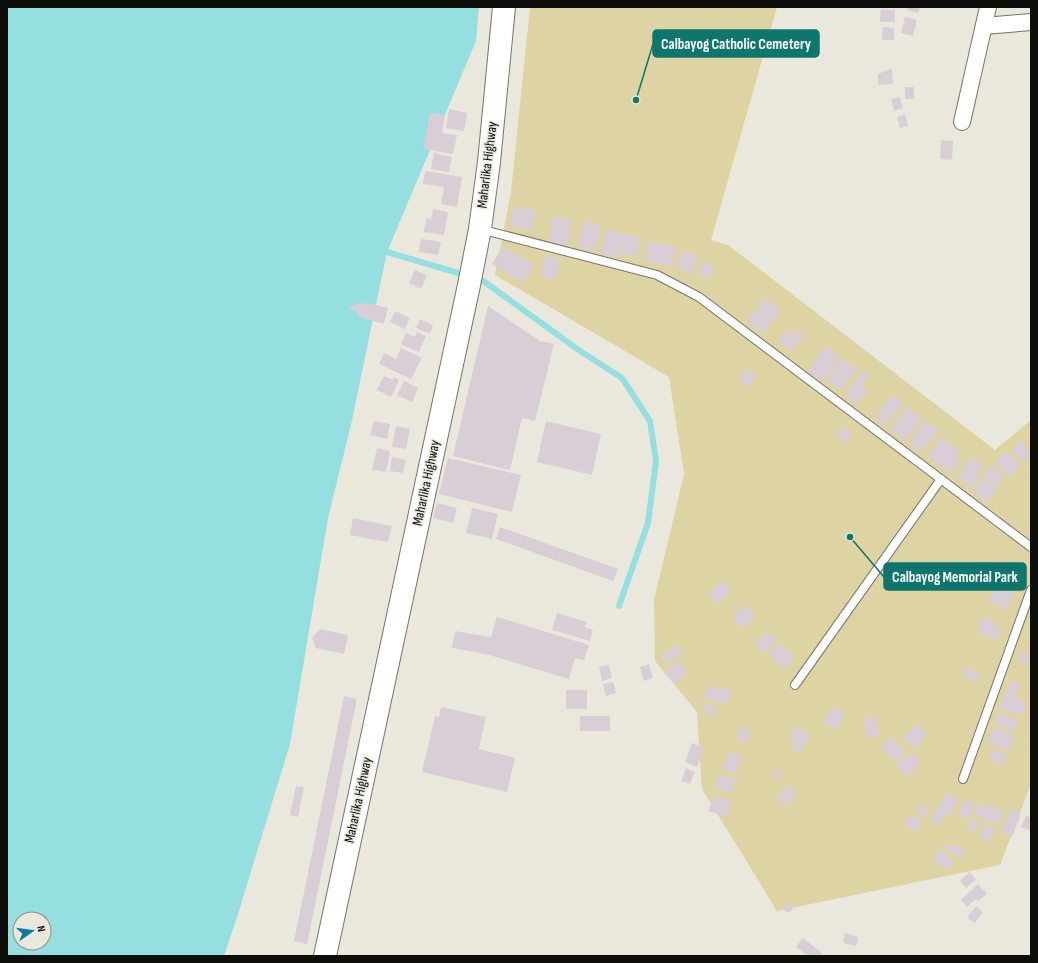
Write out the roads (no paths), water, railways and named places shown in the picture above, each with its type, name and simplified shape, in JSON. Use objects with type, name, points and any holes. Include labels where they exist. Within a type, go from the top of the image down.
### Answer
[{"type":"main road","name":"Maharlika Highway","points":[[324,956],[478,238],[489,162],[504,7]]},
{"type":"street","points":[[962,122],[988,7]]},
{"type":"street","points":[[984,26],[1031,22]]},
{"type":"lane","points":[[478,238],[657,275],[699,297],[1031,547]]},
{"type":"lane","points":[[795,685],[941,479]]},
{"type":"lane","points":[[963,779],[1031,590]]},
{"type":"water","points":[[7,7],[479,7],[476,41],[387,252],[351,425],[328,518],[290,744],[224,956],[7,956]]},
{"type":"waterway","points":[[387,252],[482,280],[580,351],[622,378],[650,421],[656,461],[648,523],[619,606]]},
{"type":"place","name":"Calbayog Catholic Cemetery","points":[[636,100]]},
{"type":"place","name":"Calbayog Memorial Park","points":[[850,537]]}]
